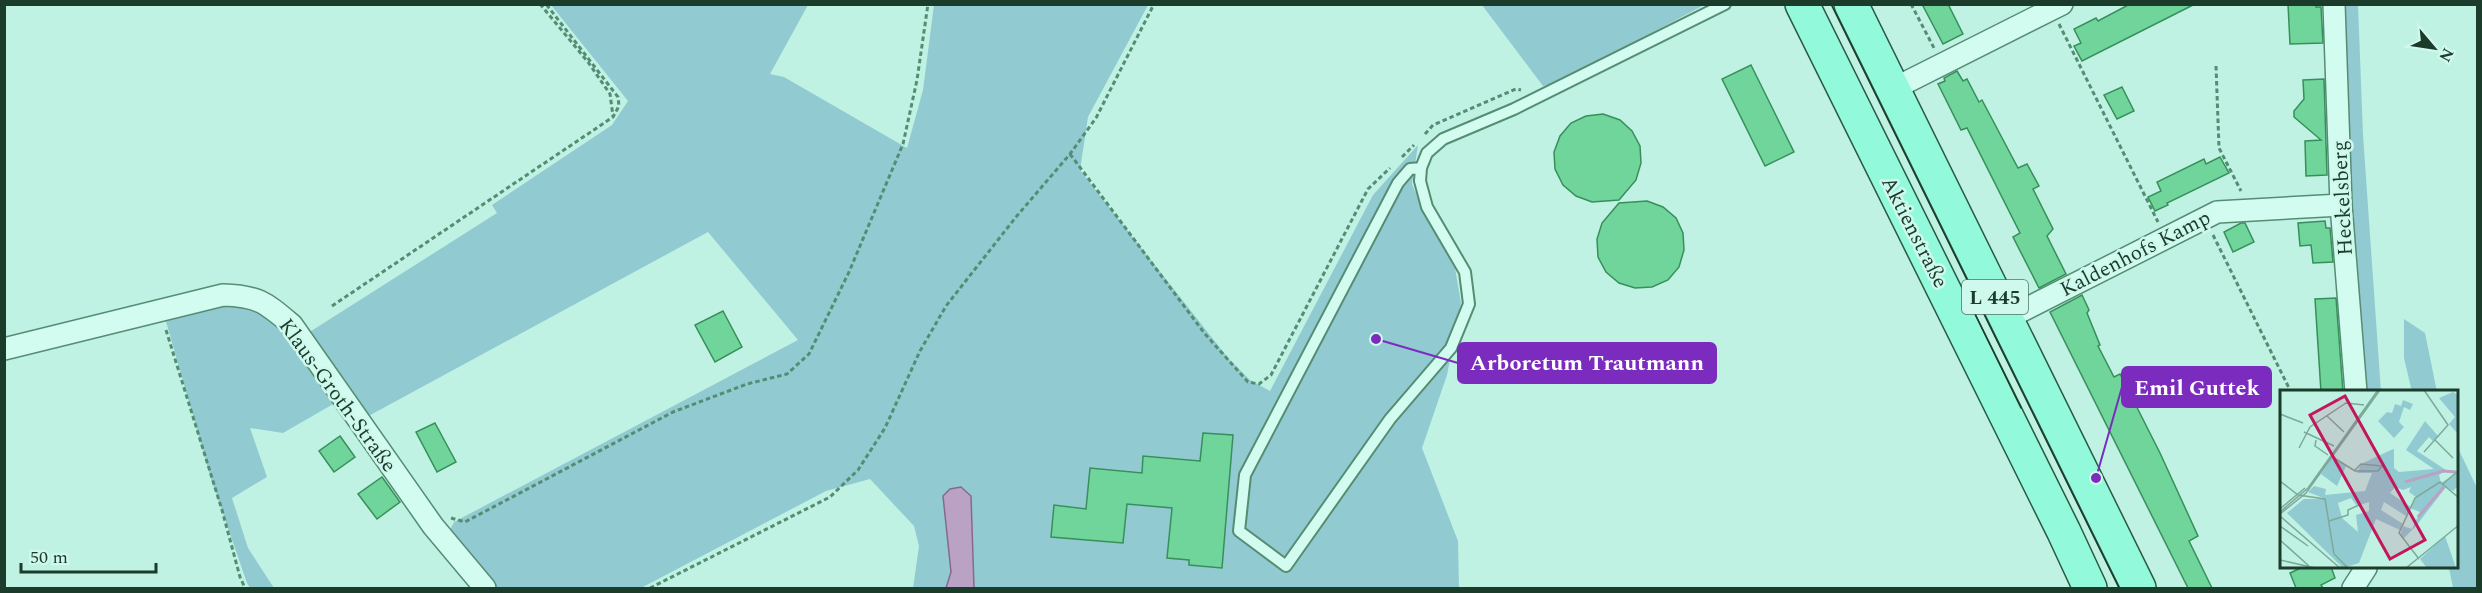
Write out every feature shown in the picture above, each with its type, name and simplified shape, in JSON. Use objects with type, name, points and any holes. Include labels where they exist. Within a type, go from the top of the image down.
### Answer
[{"type":"main road","name":"Aktienstraße","points":[[1802,4],[2059,521],[2090,588]]},
{"type":"main road","name":"Aktienstraße","points":[[1851,4],[2139,588]]},
{"type":"street","name":"Heckelsberg","points":[[2334,4],[2341,205],[2356,390]]},
{"type":"street","points":[[1893,89],[2057,7]]},
{"type":"street","name":"Kaldenhofs Kamp","points":[[2006,319],[2217,212],[2341,205]]},
{"type":"street","name":"Klaus-Groth-Straße","points":[[4,349],[223,295],[242,296],[266,303],[292,325],[433,526],[485,588]]},
{"type":"street","points":[[2352,588],[2365,569]]},
{"type":"lane","points":[[1421,168],[1410,169],[1398,183],[1245,475],[1239,531],[1286,566],[1390,419],[1451,348],[1469,304],[1465,272],[1427,207],[1420,181],[1421,168],[1427,153],[1443,139],[1544,94],[1725,4]]},
{"type":"path","points":[[540,4],[588,62],[610,94],[613,117]]},
{"type":"path","points":[[332,306],[613,117],[619,106],[618,97],[546,4]]},
{"type":"path","points":[[449,517],[465,522],[673,412],[747,384],[787,374],[809,354],[828,317],[903,144],[928,4]]},
{"type":"path","points":[[650,588],[830,497],[858,470],[885,428],[920,351],[946,306],[1016,217],[1070,154],[1109,96],[1154,4]]},
{"type":"path","points":[[1911,4],[1942,65]]},
{"type":"path","points":[[2057,7],[2166,238]]},
{"type":"path","points":[[2216,66],[2219,148],[2251,209]]},
{"type":"path","points":[[1401,157],[1434,125],[1516,89],[1544,94]]},
{"type":"path","points":[[1070,154],[1205,334],[1248,382],[1259,384],[1271,375],[1368,189],[1393,165]]},
{"type":"path","points":[[2205,219],[2290,390]]},
{"type":"path","points":[[160,311],[245,588]]},
{"type":"shaded area","points":[[551,5],[808,5],[770,74],[784,77],[907,148],[923,90],[934,5],[1148,5],[1088,117],[1080,170],[1228,358],[1250,380],[1270,391],[1373,195],[1418,145],[1412,184],[1425,215],[1455,268],[1461,303],[1447,375],[1422,448],[1458,541],[1459,588],[913,588],[919,546],[914,526],[870,479],[826,491],[641,588],[490,588],[448,534],[454,522],[798,340],[708,232],[363,419],[308,333],[497,213],[492,205],[612,125],[628,101]]},
{"type":"shaded area","points":[[1482,5],[1704,5],[1558,83],[1543,86]]},
{"type":"shaded area","points":[[2341,5],[2358,5],[2363,135],[2381,390],[2361,390]]},
{"type":"shaded area","points":[[234,301],[275,317],[335,403],[283,433],[250,428],[267,477],[232,498],[248,548],[274,588],[250,588],[247,583],[211,479],[165,318]]},
{"type":"shaded area","points":[[2404,319],[2425,333],[2437,390],[2412,390],[2404,358]]},
{"type":"shaded area","points":[[2458,448],[2477,488],[2477,588],[2453,588],[2449,569],[2458,569]]},
{"type":"shaded area","points":[[961,487],[971,496],[974,588],[946,588],[951,572],[943,496],[950,489]]},
{"type":"building","points":[[1922,4],[1948,4],[1963,34],[1943,44]]},
{"type":"building","points":[[2130,4],[2195,4],[2082,61],[2074,46],[2081,43],[2074,29],[2096,18],[2098,21]]},
{"type":"building","points":[[2288,4],[2316,4],[2316,7],[2321,7],[2323,43],[2290,44]]},
{"type":"building","points":[[1751,65],[1794,152],[1765,166],[1722,79]]},
{"type":"building","points":[[1957,71],[1963,81],[1967,79],[1979,102],[1982,100],[2018,168],[2027,164],[2039,186],[2033,189],[2053,229],[2047,236],[2066,274],[2039,288],[2013,237],[2020,233],[1967,128],[1961,130],[1938,84]]},
{"type":"building","points":[[2324,79],[2327,175],[2306,176],[2305,141],[2321,140],[2294,117],[2294,111],[2304,99],[2303,80]]},
{"type":"building","points":[[2122,87],[2134,111],[2117,119],[2104,95]]},
{"type":"building","points":[[1603,114],[1620,120],[1632,131],[1640,146],[1641,163],[1636,180],[1619,200],[1592,202],[1576,196],[1563,185],[1555,169],[1554,152],[1560,136],[1571,123],[1586,116]]},
{"type":"building","points":[[2220,157],[2229,173],[2155,211],[2148,197],[2161,191],[2157,182],[2204,159],[2206,164]]},
{"type":"building","points":[[1647,201],[1663,207],[1676,218],[1683,233],[1684,250],[1679,267],[1668,280],[1652,287],[1635,288],[1619,283],[1606,272],[1598,257],[1597,239],[1602,223],[1619,203]]},
{"type":"building","points":[[2325,221],[2326,228],[2330,228],[2333,262],[2313,263],[2311,245],[2300,246],[2298,223]]},
{"type":"building","points":[[2245,223],[2254,242],[2233,252],[2224,232]]},
{"type":"building","points":[[2082,295],[2100,345],[2098,346],[2114,377],[2120,374],[2198,536],[2189,541],[2212,588],[2188,588],[2050,312]]},
{"type":"building","points":[[2336,298],[2343,390],[2321,390],[2315,299]]},
{"type":"building","points":[[723,311],[742,347],[715,362],[695,325]]},
{"type":"building","points":[[435,423],[456,462],[437,472],[416,432]]},
{"type":"building","points":[[1203,433],[1233,435],[1222,568],[1189,565],[1189,560],[1167,558],[1172,508],[1127,504],[1123,543],[1051,537],[1054,505],[1086,509],[1090,468],[1142,473],[1143,456],[1200,461]]},
{"type":"building","points":[[340,436],[355,457],[334,472],[319,451]]},
{"type":"building","points":[[382,477],[400,502],[377,519],[358,494]]},
{"type":"building","points":[[2299,569],[2332,569],[2335,578],[2321,585],[2323,588],[2296,588],[2290,573]]},
{"type":"tram line","points":[[1831,4],[2119,588]]},
{"type":"tram line","points":[[1972,308],[2021,408]]},
{"type":"place","name":"Arboretum Trautmann","points":[[1376,339]]},
{"type":"place","name":"Emil Guttek","points":[[2096,478]]}]
